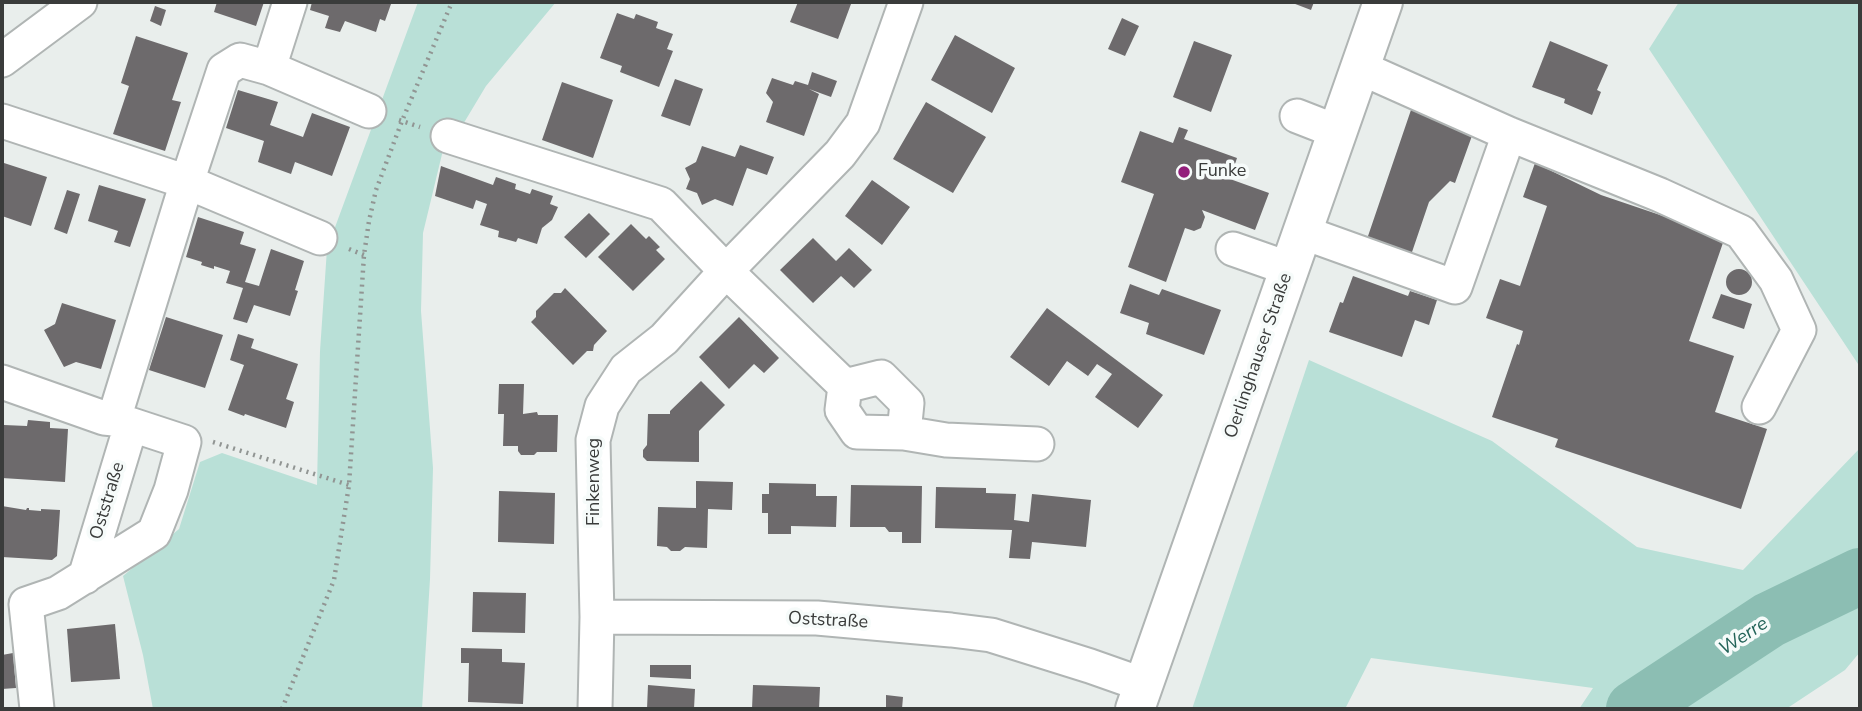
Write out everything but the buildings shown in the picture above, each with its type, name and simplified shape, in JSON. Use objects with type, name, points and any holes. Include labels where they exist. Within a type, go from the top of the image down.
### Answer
[{"type":"main road","name":"Oerlinghauser Straße","points":[[1139,697],[1383,2]]},
{"type":"street","points":[[2,60],[80,2]]},
{"type":"street","points":[[269,68],[290,2]]},
{"type":"street","name":"Finkenweg","points":[[597,617],[593,440],[602,406],[626,369],[664,339],[840,154],[863,123],[906,2]]},
{"type":"street","name":"Oststraße","points":[[85,577],[187,182],[224,70],[240,60],[269,68],[369,111]]},
{"type":"street","points":[[1360,68],[1741,232],[1776,280],[1799,330],[1759,407]]},
{"type":"street","points":[[1297,116],[1338,132]]},
{"type":"street","points":[[2,121],[187,182],[320,237]]},
{"type":"street","points":[[1302,232],[1455,288],[1509,134]]},
{"type":"street","points":[[448,136],[661,204],[845,386]]},
{"type":"street","points":[[1233,249],[1290,270]]},
{"type":"street","points":[[845,386],[881,377],[907,403],[904,433]]},
{"type":"street","points":[[2,382],[104,418],[184,442]]},
{"type":"street","points":[[845,386],[842,410],[858,432],[1037,444]]},
{"type":"street","name":"Oststraße","points":[[37,709],[26,604],[58,593],[154,533],[171,490],[184,442]]},
{"type":"street","points":[[595,709],[597,617]]},
{"type":"street","name":"Oststraße","points":[[597,617],[817,618],[991,635],[1090,666],[1139,697]]},
{"type":"path","points":[[282,709],[334,580],[349,485],[364,255],[376,190],[452,2]]},
{"type":"path","points":[[369,111],[448,136]]},
{"type":"path","points":[[184,442],[215,442],[349,485]]},
{"type":"green space","points":[[418,2],[556,2],[486,86],[459,131],[443,150],[423,233],[421,311],[433,468],[422,709],[153,709],[143,655],[123,576],[179,529],[200,462],[222,453],[317,485],[320,351],[327,249]]},
{"type":"green space","points":[[1679,2],[1860,2],[1860,367],[1649,49]]},
{"type":"green space","points":[[1309,360],[1492,441],[1637,547],[1743,570],[1860,448],[1860,652],[1845,670],[1786,709],[1579,709],[1593,688],[1371,658],[1345,709],[1192,709]]},
{"type":"waterway","name":"Werre","points":[[1634,709],[1769,620],[1860,576]]},
{"type":"place","name":"Funke","points":[[1184,172]]}]
